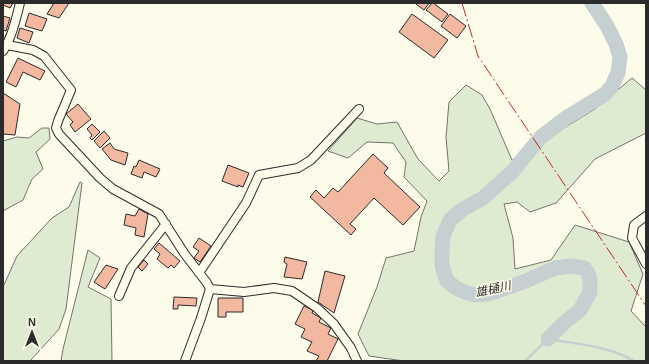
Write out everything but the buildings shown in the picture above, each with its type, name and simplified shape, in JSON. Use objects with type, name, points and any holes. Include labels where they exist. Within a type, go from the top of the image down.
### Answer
[{"type":"street","points":[[20,3],[15,23],[5,48],[33,50],[44,56],[71,90],[56,128],[59,134],[100,178],[113,189],[159,214],[184,253],[208,283],[210,289],[202,318],[185,361]]},
{"type":"street","points":[[199,272],[246,203],[259,174],[298,168],[311,160],[359,109]]},
{"type":"street","points":[[646,216],[634,225],[632,238],[646,264]]},
{"type":"street","points":[[119,296],[131,268],[166,224]]},
{"type":"street","points":[[210,289],[244,292],[274,288],[292,290],[317,308],[334,324],[357,361]]},
{"type":"green space","points":[[632,78],[646,90],[646,133],[595,159],[556,203],[530,212],[517,202],[504,204],[513,238],[515,269],[551,260],[575,225],[629,242],[643,274],[631,311],[646,327],[646,361],[404,361],[369,356],[358,334],[377,287],[386,258],[414,251],[421,217],[427,201],[404,177],[406,162],[393,143],[367,142],[348,158],[328,151],[357,118],[377,124],[397,122],[418,159],[439,181],[449,171],[446,137],[449,102],[466,85],[482,95],[490,109],[512,160],[595,109]]},
{"type":"green space","points":[[42,128],[49,128],[50,139],[36,152],[43,169],[32,179],[23,200],[3,211],[3,141],[17,137],[29,138]]},
{"type":"green space","points":[[80,182],[82,183],[66,309],[59,329],[30,361],[3,361],[3,287],[17,256],[52,218],[69,207]]},
{"type":"green space","points":[[88,250],[100,258],[88,287],[111,299],[112,361],[61,361],[63,349]]},
{"type":"waterway","name":"雄樋川","points":[[548,339],[580,310],[590,292],[590,280],[588,273],[584,268],[571,266],[555,268],[503,289],[488,294],[475,295],[456,288],[447,281],[442,266],[443,236],[450,220],[463,209],[483,198],[512,172],[541,137],[566,118],[605,94],[612,86],[618,73],[620,57],[616,44],[607,26],[592,3]]},
{"type":"waterway","name":"雄樋川","points":[[525,361],[548,339],[603,349],[625,356],[634,361]]},
{"type":"power","points":[[462,3],[478,56],[646,306]]}]
